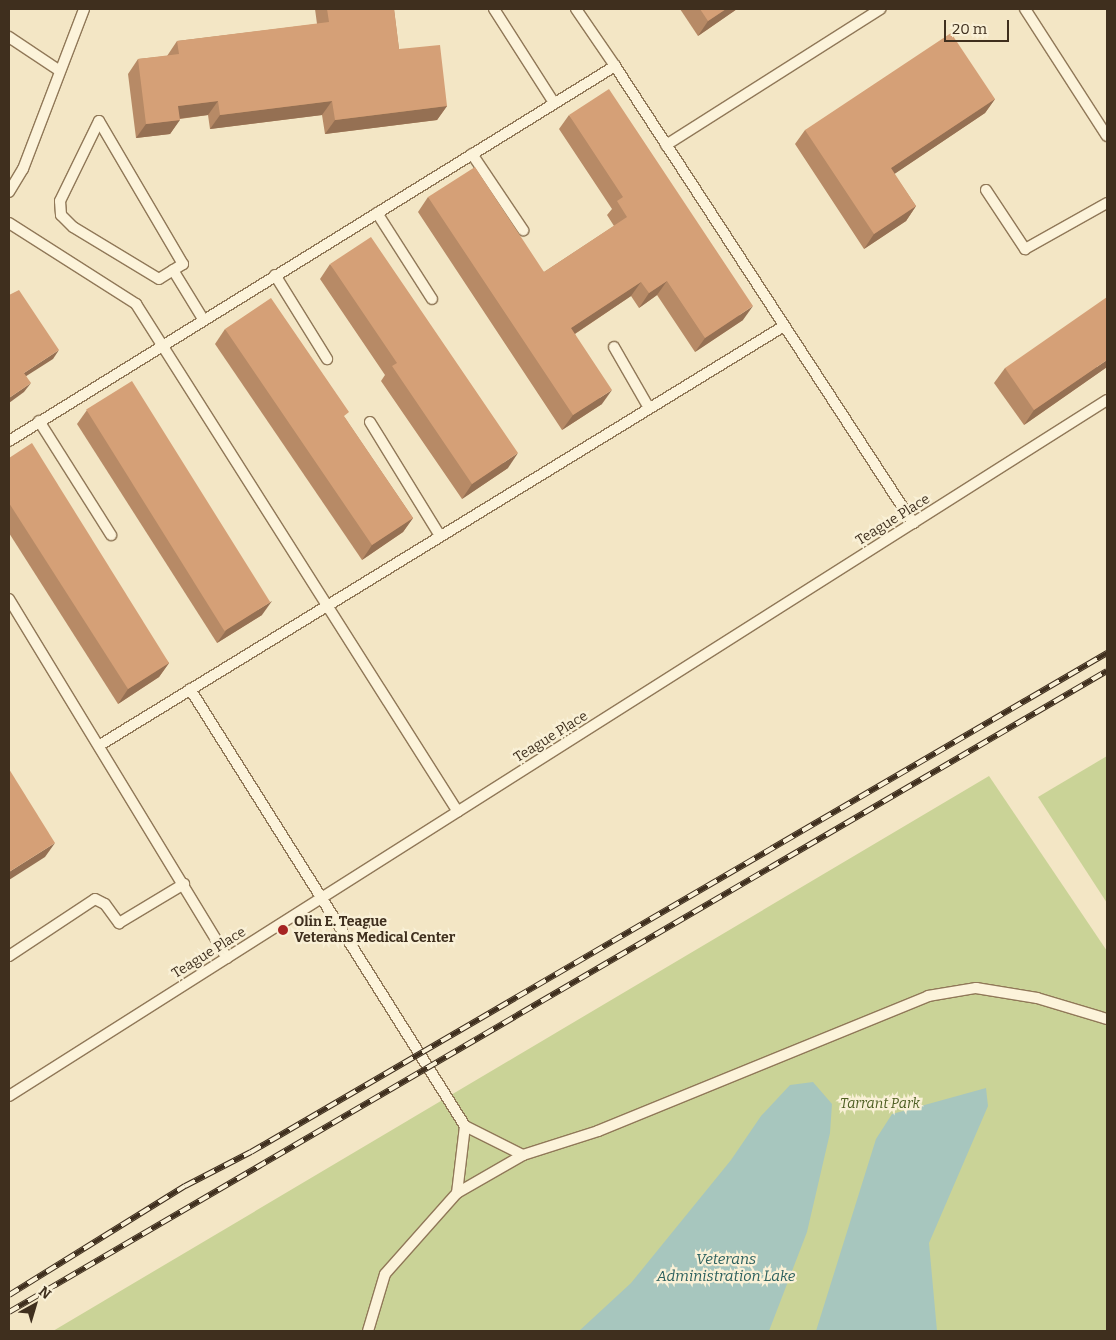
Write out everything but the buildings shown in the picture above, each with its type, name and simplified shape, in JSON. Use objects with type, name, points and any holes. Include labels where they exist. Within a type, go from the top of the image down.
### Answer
[{"type":"lane","points":[[9,192],[23,169],[84,9]]},
{"type":"lane","points":[[494,9],[554,103]]},
{"type":"lane","points":[[576,9],[913,523]]},
{"type":"lane","points":[[666,145],[880,9]]},
{"type":"lane","points":[[1025,9],[1107,136]]},
{"type":"lane","points":[[9,37],[60,72]]},
{"type":"lane","points":[[9,440],[614,66]]},
{"type":"lane","points":[[99,121],[183,264],[173,270],[159,279],[73,227],[61,215],[60,201],[99,121]]},
{"type":"lane","points":[[472,154],[523,230]]},
{"type":"lane","points":[[986,190],[1025,249],[1107,203]]},
{"type":"lane","points":[[377,213],[432,299]]},
{"type":"lane","points":[[9,223],[136,304],[458,812]]},
{"type":"lane","points":[[173,270],[203,319]]},
{"type":"lane","points":[[275,276],[327,358]]},
{"type":"lane","points":[[100,745],[784,326]]},
{"type":"lane","points":[[614,347],[649,408]]},
{"type":"lane","name":"Teague Place","points":[[11,1090],[324,897],[1107,400]]},
{"type":"lane","points":[[39,422],[111,536]]},
{"type":"lane","points":[[370,422],[440,536]]},
{"type":"lane","points":[[9,598],[100,745],[227,958]]},
{"type":"lane","points":[[190,689],[324,897],[465,1126],[523,1155]]},
{"type":"lane","points":[[9,956],[95,899],[105,904],[120,923],[184,884]]},
{"type":"lane","points":[[368,1331],[385,1274],[457,1192],[523,1155],[598,1131],[928,996],[976,988],[1037,998],[1107,1019]]},
{"type":"lane","points":[[457,1192],[465,1126]]},
{"type":"green space","points":[[1107,756],[1107,903],[1038,797]]},
{"type":"green space","name":"Tarrant Park","points":[[989,776],[1107,951],[1107,1331],[53,1331]]},
{"type":"water","name":"Veterans Administration Lake","points":[[813,1082],[832,1104],[830,1133],[807,1232],[769,1331],[579,1331],[631,1283],[731,1160],[761,1116],[790,1085]]},
{"type":"water","name":"Veterans Administration Lake","points":[[986,1088],[988,1106],[929,1243],[937,1331],[816,1331],[876,1139],[892,1114]]},
{"type":"railway","points":[[9,1295],[185,1186],[251,1152],[1107,653]]},
{"type":"railway","points":[[9,1312],[1107,671]]},
{"type":"place","name":"Olin E. Teague Veterans Medical Center","points":[[283,930]]}]
